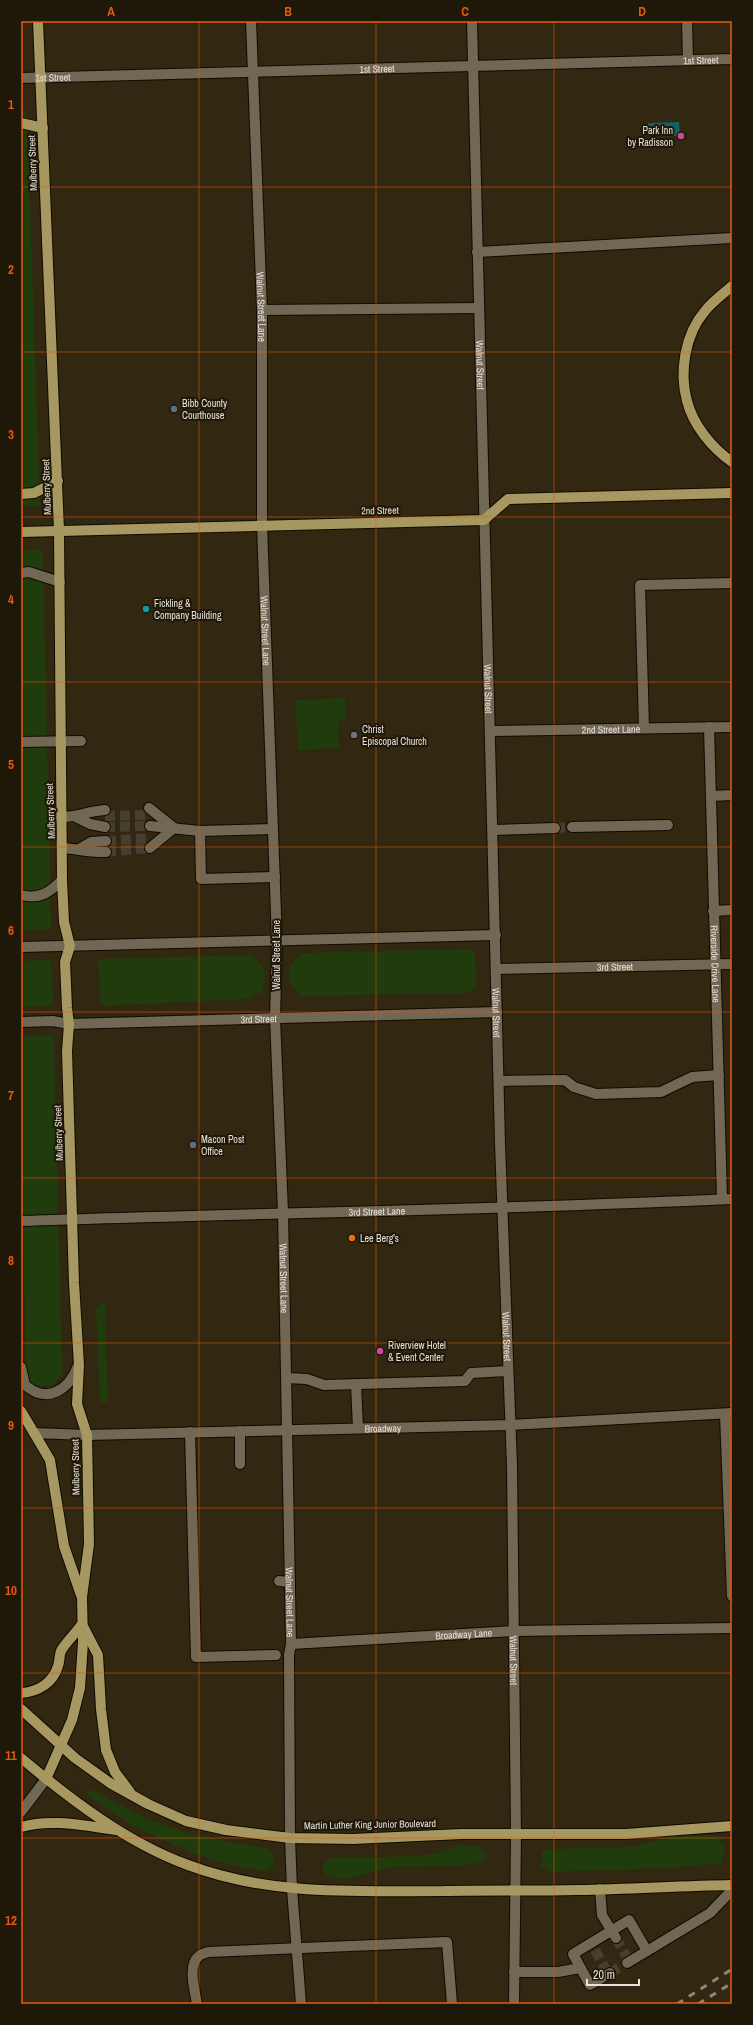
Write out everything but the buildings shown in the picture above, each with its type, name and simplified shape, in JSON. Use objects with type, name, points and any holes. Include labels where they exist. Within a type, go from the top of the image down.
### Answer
[{"type":"main road","name":"Mulberry Street","points":[[38,21],[58,481],[61,817],[63,848],[62,880],[64,922],[70,946],[65,962],[67,1008],[70,1024],[67,1046],[79,1365],[77,1404],[87,1435],[89,1544],[82,1597],[83,1663],[80,1688],[72,1720],[46,1779]]},
{"type":"main road","points":[[21,123],[43,128]]},
{"type":"main road","points":[[732,286],[704,311],[690,336],[684,369],[687,401],[697,425],[712,444],[732,462]]},
{"type":"main road","points":[[21,494],[34,493],[58,481]]},
{"type":"main road","points":[[484,520],[508,499],[732,493]]},
{"type":"main road","name":"2nd Street","points":[[21,532],[484,520]]},
{"type":"main road","name":"Mulberry Street","points":[[21,1411],[50,1460],[64,1546],[82,1597]]},
{"type":"main road","points":[[21,1693],[39,1690],[48,1683],[55,1674],[59,1664],[60,1652],[82,1624],[98,1655],[101,1709],[106,1750],[115,1772],[131,1795]]},
{"type":"main road","name":"Martin Luther King Junior Boulevard","points":[[21,1709],[61,1746],[110,1783],[131,1795],[186,1821],[226,1830],[290,1838],[353,1839],[461,1834],[626,1834],[732,1826]]},
{"type":"main road","points":[[21,1758],[77,1802],[139,1843],[186,1865],[222,1876],[258,1884],[292,1889],[339,1892],[600,1889],[732,1885]]},
{"type":"main road","points":[[21,1827],[32,1824],[47,1824],[120,1830]]},
{"type":"street","name":"Walnut Street Lane","points":[[251,21],[262,310],[262,525],[277,942],[275,1018],[284,1212],[291,1644],[289,1655],[290,1838],[292,1889],[301,2004]]},
{"type":"street","name":"Walnut Street","points":[[472,21],[476,252],[497,969],[502,1208],[509,1425],[512,1466],[516,1834],[514,2004]]},
{"type":"street","points":[[687,21],[688,60]]},
{"type":"street","name":"1st Street","points":[[21,78],[732,59]]},
{"type":"street","points":[[476,252],[732,238]]},
{"type":"street","points":[[262,310],[478,308]]},
{"type":"street","points":[[21,573],[30,572],[60,582]]},
{"type":"street","points":[[644,728],[640,585],[732,583]]},
{"type":"street","name":"Riverside Drive Lane","points":[[709,727],[718,1075],[727,1199]]},
{"type":"street","name":"2nd Street Lane","points":[[490,731],[732,727]]},
{"type":"street","points":[[21,742],[81,741]]},
{"type":"street","points":[[711,796],[732,795]]},
{"type":"street","points":[[61,817],[76,817],[90,811],[105,818],[90,824],[76,817]]},
{"type":"street","points":[[149,812],[174,828]]},
{"type":"street","points":[[572,827],[668,825]]},
{"type":"street","points":[[150,826],[200,831],[273,829]]},
{"type":"street","points":[[150,843],[174,828]]},
{"type":"street","points":[[493,830],[555,828]]},
{"type":"street","points":[[200,831],[200,879],[275,877]]},
{"type":"street","points":[[79,849],[91,842],[106,841]]},
{"type":"street","points":[[63,848],[79,849],[91,853],[106,852]]},
{"type":"street","points":[[21,895],[32,897],[42,896],[50,892],[62,880]]},
{"type":"street","points":[[713,910],[732,910]]},
{"type":"street","points":[[21,947],[496,936]]},
{"type":"street","name":"3rd Street","points":[[497,969],[732,964]]},
{"type":"street","name":"3rd Street","points":[[21,1022],[53,1021],[70,1024],[497,1012]]},
{"type":"street","points":[[499,1081],[565,1080],[574,1087],[596,1094],[661,1092],[692,1077],[718,1075]]},
{"type":"street","name":"3rd Street Lane","points":[[21,1221],[284,1212],[502,1208],[727,1199]]},
{"type":"street","points":[[21,1367],[26,1385],[39,1394],[47,1394],[61,1390],[67,1386],[73,1379],[79,1365]]},
{"type":"street","points":[[287,1378],[307,1379],[324,1385],[465,1381],[471,1373],[507,1372]]},
{"type":"street","points":[[356,1384],[358,1428]]},
{"type":"street","points":[[728,1414],[732,1596]]},
{"type":"street","name":"Broadway","points":[[34,1432],[87,1435],[509,1425],[728,1414]]},
{"type":"street","points":[[240,1431],[240,1464]]},
{"type":"street","points":[[190,1432],[196,1657],[276,1655]]},
{"type":"street","points":[[279,1581],[290,1582]]},
{"type":"street","name":"Broadway Lane","points":[[291,1644],[514,1631],[732,1628]]},
{"type":"street","points":[[21,1812],[46,1779]]},
{"type":"street","points":[[600,1889],[602,1915],[613,1934]]},
{"type":"street","points":[[628,1961],[710,1913],[732,1890]]},
{"type":"street","points":[[608,1972],[590,1984],[573,1954],[593,1946],[613,1934],[629,1920],[647,1951]]},
{"type":"street","points":[[197,2004],[193,1976],[194,1965],[198,1956],[208,1952],[447,1942],[452,2004]]},
{"type":"street","points":[[514,1972],[558,1972],[580,1968]]},
{"type":"shaded area","points":[[21,21],[732,21],[732,2004],[21,2004]]},
{"type":"green space","points":[[21,104],[27,116],[40,505],[21,505]]},
{"type":"green space","points":[[39,549],[43,554],[51,927],[47,930],[21,931],[21,550]]},
{"type":"green space","points":[[345,698],[346,721],[338,721],[339,748],[298,750],[295,700]]},
{"type":"green space","points":[[470,949],[475,954],[476,986],[468,993],[300,996],[292,984],[289,973],[292,964],[303,953]]},
{"type":"green space","points":[[251,955],[262,967],[265,980],[262,992],[247,999],[101,1006],[98,959]]},
{"type":"green space","points":[[49,960],[52,966],[53,1002],[51,1006],[21,1007],[21,961]]},
{"type":"green space","points":[[51,1035],[53,1037],[54,1044],[62,1371],[59,1380],[56,1382],[48,1386],[39,1386],[34,1385],[28,1379],[26,1359],[23,1229],[21,1209],[21,1037]]},
{"type":"green space","points":[[101,1304],[105,1304],[108,1402],[100,1402],[96,1310]]},
{"type":"green space","points":[[89,1790],[100,1794],[138,1814],[188,1833],[266,1848],[274,1855],[273,1866],[268,1870],[262,1871],[232,1865],[192,1853],[130,1824],[88,1795],[87,1792]]},
{"type":"green space","points":[[676,1834],[715,1835],[725,1847],[721,1863],[668,1868],[552,1872],[541,1866],[542,1851],[550,1849],[628,1847],[648,1843]]},
{"type":"green space","points":[[461,1845],[482,1847],[487,1854],[486,1859],[480,1862],[457,1866],[392,1867],[355,1877],[345,1878],[328,1876],[323,1870],[323,1865],[330,1858],[421,1856],[437,1853]]},
{"type":"water","points":[[679,122],[680,136],[648,136],[648,123]]},
{"type":"tunnel","points":[[105,816],[150,815]]},
{"type":"tunnel","points":[[105,827],[150,826]]},
{"type":"tunnel","points":[[555,828],[572,827]]},
{"type":"tunnel","points":[[106,841],[151,838]]},
{"type":"tunnel","points":[[106,852],[150,848]]},
{"type":"tunnel","points":[[616,1938],[627,1958]]},
{"type":"tunnel","points":[[595,1950],[606,1970]]},
{"type":"tunnel","points":[[610,1973],[627,1963]]},
{"type":"railway","points":[[677,2004],[732,1969]]},
{"type":"railway","points":[[698,2004],[732,1983]]},
{"type":"place","name":"Park Inn by Radisson","points":[[681,136]]},
{"type":"place","name":"Bibb County Courthouse","points":[[174,409]]},
{"type":"place","name":"Fickling & Company Building","points":[[146,609]]},
{"type":"place","name":"Christ Episcopal Church","points":[[354,735]]},
{"type":"place","name":"Macon Post Office","points":[[193,1145]]},
{"type":"place","name":"Lee Berg's","points":[[352,1238]]},
{"type":"place","name":"Riverview Hotel & Event Center","points":[[380,1351]]}]
